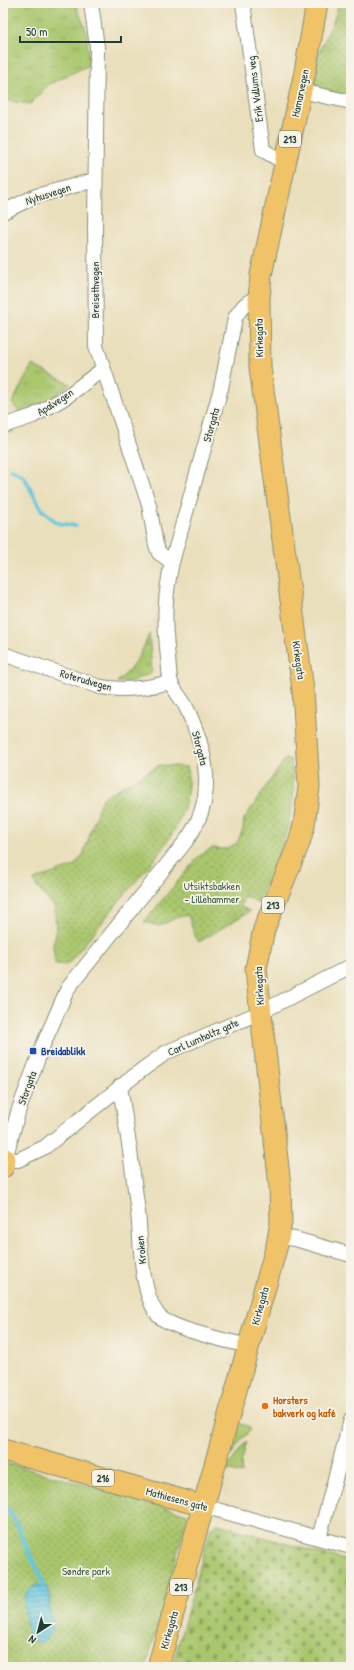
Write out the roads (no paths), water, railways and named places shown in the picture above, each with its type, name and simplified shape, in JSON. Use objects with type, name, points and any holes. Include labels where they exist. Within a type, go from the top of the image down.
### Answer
[{"type":"main road","name":"Hamarvegen","points":[[261,276],[301,91],[317,3]]},
{"type":"main road","name":"Kirkegata","points":[[158,1667],[279,1237],[282,1202],[256,977],[259,950],[264,929],[299,843],[304,825],[309,787],[303,690],[260,368],[259,299],[261,276]]},
{"type":"main road","name":"Mathiesens gate","points":[[3,1450],[203,1506]]},
{"type":"street","name":"Breisethvegen","points":[[91,3],[97,47],[95,180],[96,346],[149,505],[156,545],[159,553],[172,562]]},
{"type":"street","name":"Erik Vullums veg","points":[[243,3],[262,150],[285,163]]},
{"type":"street","points":[[301,91],[351,102]]},
{"type":"street","name":"Nyhusvegen","points":[[3,212],[36,196],[95,180]]},
{"type":"street","name":"Storgata","points":[[4,1162],[19,1109],[46,1038],[68,988],[186,841],[198,824],[203,810],[207,773],[202,745],[187,708],[171,682],[164,613],[166,588],[221,388],[235,318],[241,308],[249,301],[259,299]]},
{"type":"street","name":"Apalvegen","points":[[3,426],[33,416],[66,397],[104,369]]},
{"type":"street","name":"Roterudvegen","points":[[3,654],[97,686],[111,689],[145,688],[171,682]]},
{"type":"street","name":"Carl Lumholtz gate","points":[[4,1162],[18,1160],[45,1147],[120,1086],[167,1052],[260,1012],[351,966]]},
{"type":"street","name":"Kroken","points":[[120,1086],[129,1141],[142,1262],[149,1300],[159,1316],[176,1325],[249,1346]]},
{"type":"street","points":[[279,1237],[296,1239],[351,1255]]},
{"type":"street","points":[[320,1538],[351,1420]]},
{"type":"street","name":"Mathiesens gate","points":[[203,1506],[351,1547]]},
{"type":"water","points":[[34,1586],[46,1586],[48,1589],[50,1598],[49,1611],[53,1623],[51,1634],[46,1640],[40,1642],[34,1640],[29,1634],[24,1602],[28,1591]]},
{"type":"waterway","points":[[11,469],[24,477],[42,510],[57,523],[76,526]]},
{"type":"waterway","points":[[3,1504],[16,1523],[28,1552],[40,1574],[43,1585]]},
{"type":"place","name":"Breidablikk","points":[[33,1051]]},
{"type":"place","name":"Horsters bakverk og kafé","points":[[265,1406]]},
{"type":"park label","name":"Utsiktsbakken - Lillehammer","points":[[212,892]]},
{"type":"park label","name":"Søndre park","points":[[86,1571]]}]
